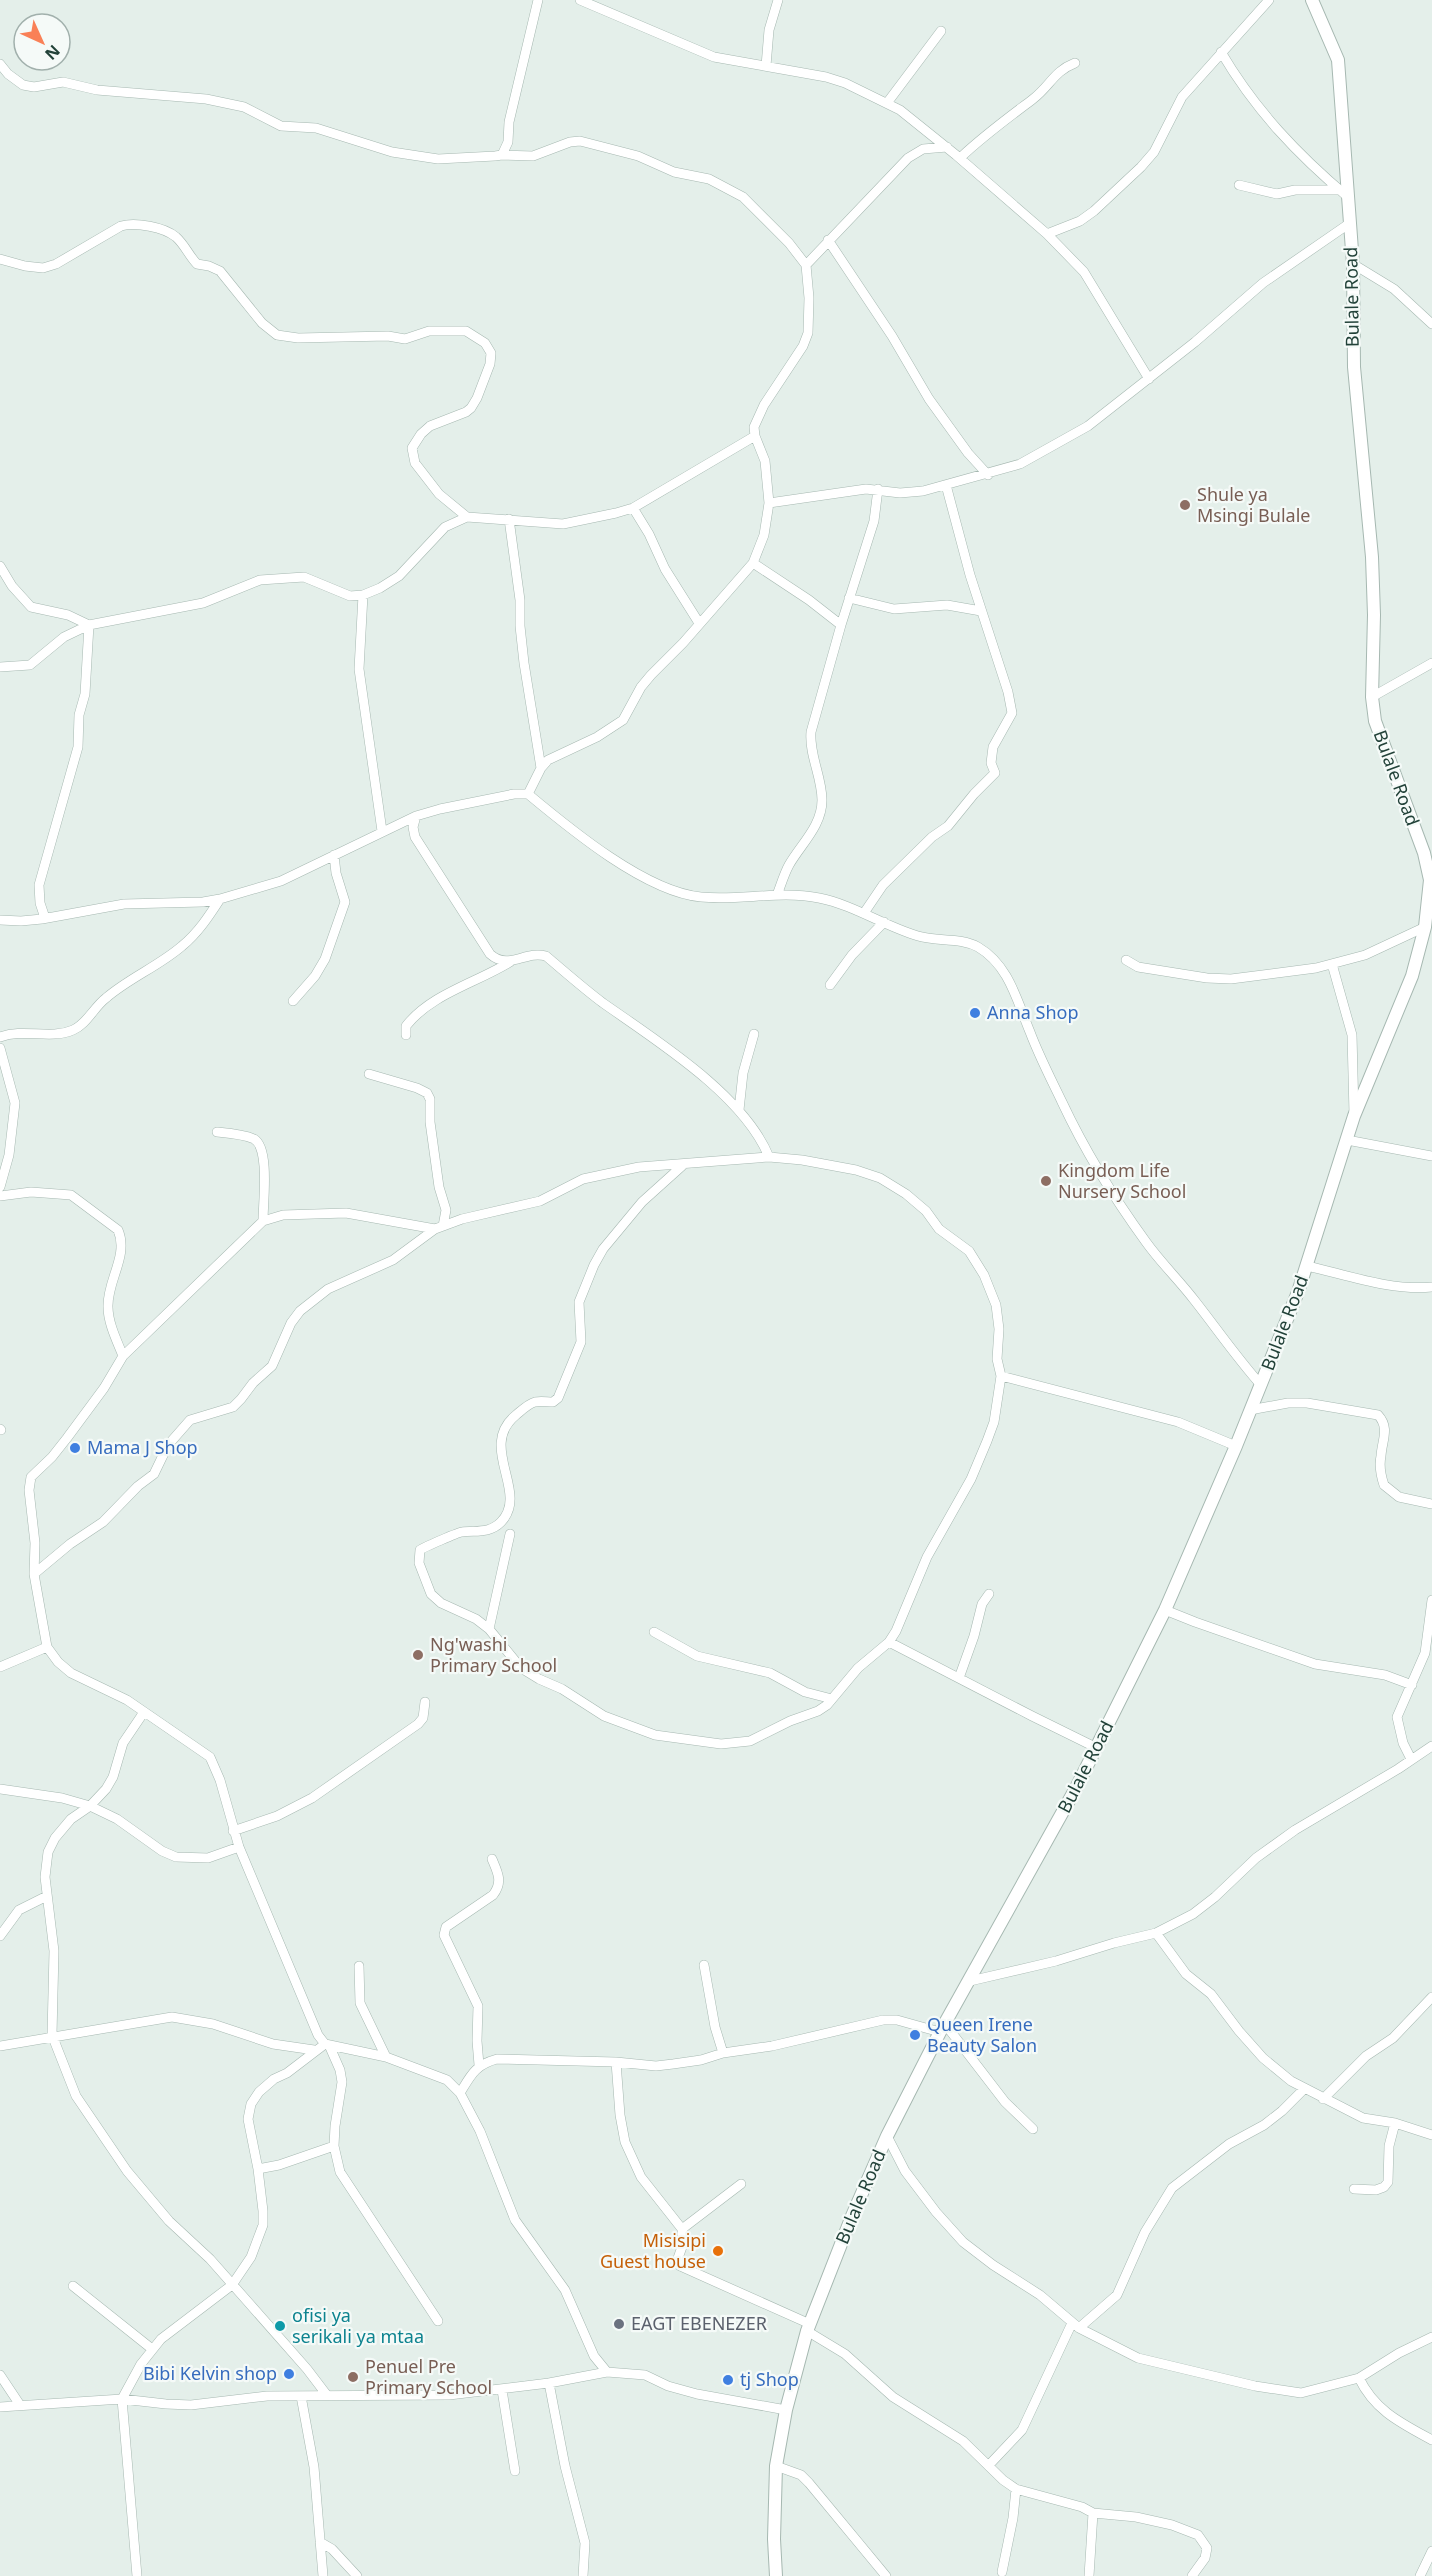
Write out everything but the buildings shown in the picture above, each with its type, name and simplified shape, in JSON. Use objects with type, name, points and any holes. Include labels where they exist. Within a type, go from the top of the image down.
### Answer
[{"type":"street","points":[[502,155],[508,142],[509,122],[538,0]]},
{"type":"street","points":[[580,0],[714,57],[812,74],[845,83],[900,110],[947,147],[1047,234],[1084,272],[1149,379]]},
{"type":"street","points":[[766,66],[771,23],[778,0]]},
{"type":"street","points":[[1047,234],[1080,221],[1141,167],[1154,152],[1182,97],[1269,0]]},
{"type":"street","name":"Bulale Road","points":[[776,2576],[774,2539],[777,2466],[786,2410],[809,2327],[852,2216],[887,2136],[943,2028],[1097,1748],[1165,1610],[1236,1446],[1307,1266],[1354,1116],[1412,976],[1425,927],[1431,882],[1424,853],[1377,729],[1372,697],[1374,615],[1372,557],[1353,367],[1353,264],[1338,60],[1312,0]]},
{"type":"street","points":[[887,103],[941,31]]},
{"type":"street","points":[[1221,52],[1250,97],[1283,138],[1308,164],[1349,198]]},
{"type":"street","points":[[960,158],[989,131],[1040,93],[1059,70],[1075,63]]},
{"type":"street","points":[[0,64],[8,74],[23,85],[34,87],[63,82],[97,90],[206,99],[244,107],[281,126],[316,128],[358,143],[412,156],[450,160],[502,155],[533,156],[570,142],[580,141],[638,156],[675,172],[709,179],[743,197],[768,220],[806,265],[809,298],[808,333],[803,346],[757,417],[755,436],[765,461],[769,503],[764,535],[753,563],[646,681],[622,720],[597,737],[548,760],[541,768],[528,794]]},
{"type":"street","points":[[806,265],[908,158],[923,149],[947,147]]},
{"type":"street","points":[[1239,185],[1277,194],[1295,190],[1338,190]]},
{"type":"street","points":[[769,503],[852,490],[923,492],[1020,464],[1088,426],[1195,342],[1263,283],[1350,223]]},
{"type":"street","points":[[0,259],[43,268],[56,264],[121,226],[130,224],[174,236],[195,263],[220,271],[262,323],[277,335],[298,338],[388,336],[405,339],[429,331],[471,332],[485,343],[491,353],[490,364],[477,398],[466,412],[430,426],[414,443],[412,454],[415,463],[439,494],[467,518]]},
{"type":"street","points":[[828,240],[892,336],[929,399],[968,453],[988,475]]},
{"type":"street","points":[[1353,264],[1394,289],[1432,324]]},
{"type":"street","points":[[0,667],[30,665],[64,637],[89,625],[204,603],[247,584],[290,577],[310,579],[350,596],[363,595],[399,576],[445,527],[467,518],[563,524],[616,513],[633,508],[755,436]]},
{"type":"street","points":[[864,913],[883,885],[932,837],[948,826],[995,773],[991,764],[993,747],[1011,718],[1012,708],[981,611],[946,485]]},
{"type":"street","points":[[777,895],[788,867],[817,823],[821,812],[822,799],[810,743],[811,732],[849,598],[874,521],[878,489]]},
{"type":"street","points":[[633,508],[649,534],[665,569],[699,623]]},
{"type":"street","points":[[508,519],[520,600],[524,663],[541,768]]},
{"type":"street","points":[[753,563],[810,600],[841,625]]},
{"type":"street","points":[[0,566],[12,586],[31,607],[68,615],[89,625]]},
{"type":"street","points":[[363,595],[359,669],[382,831]]},
{"type":"street","points":[[849,598],[894,609],[947,605],[981,611]]},
{"type":"street","points":[[45,918],[40,903],[39,885],[79,742],[79,715],[85,694],[89,625]]},
{"type":"street","points":[[1372,697],[1432,663]]},
{"type":"street","points":[[0,920],[21,921],[45,918],[124,904],[180,904],[220,899],[281,881],[416,816],[440,809],[528,794],[562,824],[597,848],[649,880],[667,888],[701,897],[777,895],[818,898],[864,913],[919,937],[970,943],[989,955],[1014,988],[1030,1032],[1073,1125],[1112,1193],[1147,1244],[1193,1298],[1261,1385]]},
{"type":"street","points":[[416,816],[413,827],[415,837],[481,940],[495,958],[510,962]]},
{"type":"street","points":[[293,1001],[315,976],[325,959],[345,902],[336,873],[334,855]]},
{"type":"street","points":[[0,1037],[14,1033],[59,1034],[74,1030],[105,998],[182,946],[203,926],[220,899]]},
{"type":"street","points":[[830,985],[852,955],[884,922]]},
{"type":"street","points":[[1126,960],[1138,967],[1207,978],[1231,979],[1332,964],[1365,955],[1425,927]]},
{"type":"street","points":[[406,1035],[406,1026],[418,1013],[472,981],[487,976],[510,962],[528,956],[546,956],[723,1094],[739,1110],[763,1141],[770,1157]]},
{"type":"street","points":[[1332,964],[1344,1003],[1354,1050],[1352,1074],[1354,1116]]},
{"type":"street","points":[[739,1110],[743,1073],[754,1034]]},
{"type":"street","points":[[0,1048],[15,1103],[9,1155],[0,1187]]},
{"type":"street","points":[[369,1074],[399,1082],[426,1093],[430,1099],[430,1122],[439,1187],[447,1210],[458,1221]]},
{"type":"street","points":[[217,1132],[255,1140],[261,1146],[265,1163],[263,1221]]},
{"type":"street","points":[[1347,1140],[1432,1156]]},
{"type":"street","points":[[34,1574],[57,1554],[103,1522],[138,1486],[154,1474],[168,1445],[189,1420],[233,1407],[253,1383],[272,1366],[291,1323],[300,1311],[328,1289],[393,1260],[439,1228],[458,1221],[540,1201],[584,1179],[639,1167],[682,1166],[770,1157],[810,1161],[856,1170],[880,1178],[906,1194],[926,1211],[939,1229],[969,1251],[984,1275],[996,1305],[999,1329],[997,1359],[1001,1376],[994,1422],[971,1479],[927,1557],[890,1642],[858,1668],[832,1699],[818,1711],[790,1721],[750,1741],[721,1744],[655,1736],[604,1716],[562,1689],[521,1668],[489,1629],[476,1619],[441,1603],[431,1594],[419,1563],[420,1550],[425,1546],[462,1532],[481,1533],[492,1529],[506,1517],[510,1505],[500,1447],[505,1426],[528,1405],[537,1401],[554,1402],[558,1398],[581,1342],[579,1302],[594,1265],[603,1249],[642,1202],[682,1166]]},
{"type":"street","points":[[0,1196],[31,1192],[71,1195],[118,1230],[121,1254],[108,1307],[113,1332],[123,1356]]},
{"type":"street","points":[[439,1228],[447,1210]]},
{"type":"street","points":[[438,2321],[340,2172],[334,2146],[342,2082],[340,2070],[327,2044],[318,2035],[305,2008],[239,1847],[220,1780],[210,1757],[127,1700],[71,1673],[58,1662],[47,1647],[34,1574],[35,1543],[29,1490],[31,1477],[52,1457],[67,1438],[104,1388],[123,1356],[263,1221],[283,1215],[346,1213],[439,1228]]},
{"type":"street","points":[[1307,1266],[1385,1284],[1432,1287]]},
{"type":"street","points":[[1001,1376],[1178,1422],[1236,1446]]},
{"type":"street","points":[[1250,1410],[1288,1403],[1306,1403],[1378,1415],[1386,1429],[1381,1455],[1384,1485],[1399,1497],[1432,1504]]},
{"type":"street","points":[[489,1629],[510,1533]]},
{"type":"street","points":[[958,1678],[974,1636],[982,1604],[989,1594]]},
{"type":"street","points":[[1411,1759],[1401,1735],[1397,1717],[1425,1653],[1432,1600]]},
{"type":"street","points":[[1165,1610],[1315,1664],[1374,1673],[1412,1685]]},
{"type":"street","points":[[654,1632],[697,1656],[770,1674],[805,1692],[832,1699]]},
{"type":"street","points":[[890,1642],[1097,1748]]},
{"type":"street","points":[[0,1667],[47,1647]]},
{"type":"street","points":[[233,1831],[277,1816],[312,1798],[418,1724],[423,1718],[424,1702]]},
{"type":"street","points":[[144,1712],[123,1743],[113,1778],[90,1806],[71,1819],[55,1838],[45,1866],[46,1896],[54,1951],[52,2035],[76,2096],[128,2171],[163,2214],[210,2259],[307,2368],[326,2394]]},
{"type":"street","points":[[970,1981],[1056,1961],[1156,1933],[1193,1914],[1215,1897],[1256,1858],[1295,1830],[1398,1769],[1432,1746]]},
{"type":"street","points":[[0,1789],[62,1798],[90,1806],[117,1819],[162,1851],[176,1857],[208,1858],[239,1847]]},
{"type":"street","points":[[479,2065],[478,2006],[444,1935],[446,1927],[494,1895],[500,1881],[492,1859]]},
{"type":"street","points":[[0,1936],[18,1910],[46,1896]]},
{"type":"street","points":[[1156,1933],[1186,1974],[1211,1994],[1263,2058],[1304,2089],[1363,2118],[1395,2123],[1432,2135]]},
{"type":"street","points":[[704,1965],[715,2027],[723,2053]]},
{"type":"street","points":[[359,1966],[360,2002],[386,2057]]},
{"type":"street","points":[[1323,2099],[1366,2056],[1393,2038],[1432,1997]]},
{"type":"street","points":[[0,2046],[52,2035],[172,2017],[213,2024],[273,2044],[314,2050]]},
{"type":"street","points":[[460,2093],[479,2065],[497,2059],[616,2062],[656,2066],[701,2060],[723,2053],[772,2046],[884,2020],[897,2020],[943,2028],[1005,2102],[1033,2129]]},
{"type":"street","points":[[137,2576],[122,2398],[152,2349],[174,2328],[232,2285],[250,2257],[263,2225],[258,2169],[248,2119],[251,2104],[259,2092],[274,2079],[294,2068],[314,2050],[327,2044],[386,2057],[447,2080],[460,2093],[480,2131],[515,2220],[565,2290],[594,2356],[607,2372]]},
{"type":"street","points":[[616,2062],[620,2115],[625,2142],[641,2177],[682,2229],[684,2235],[677,2261],[680,2266],[809,2327],[845,2354],[893,2397],[963,2441],[1016,2489],[1082,2507],[1093,2513],[1153,2520],[1197,2535],[1207,2548],[1205,2558],[1192,2576]]},
{"type":"street","points":[[989,2465],[1022,2430],[1076,2326],[1117,2295],[1145,2232],[1172,2188],[1229,2144],[1264,2125],[1304,2089]]},
{"type":"street","points":[[1354,2188],[1376,2190],[1384,2187],[1388,2182],[1389,2146],[1395,2123]]},
{"type":"street","points":[[887,2136],[911,2179],[963,2242],[993,2265],[1040,2295],[1076,2326],[1138,2358],[1282,2391],[1301,2393],[1359,2378],[1399,2353],[1432,2337]]},
{"type":"street","points":[[258,2169],[279,2165],[334,2146]]},
{"type":"street","points":[[682,2229],[741,2184]]},
{"type":"street","points":[[73,2286],[152,2349]]},
{"type":"street","points":[[0,2407],[122,2398],[191,2405],[267,2396],[449,2395],[502,2390],[607,2372],[645,2375],[669,2386],[697,2394],[786,2410]]},
{"type":"street","points":[[0,2375],[20,2405]]},
{"type":"street","points":[[1359,2378],[1367,2396],[1377,2406],[1432,2440]]},
{"type":"street","points":[[549,2383],[565,2466],[585,2543],[583,2576]]},
{"type":"street","points":[[502,2390],[515,2471]]},
{"type":"street","points":[[301,2396],[314,2467],[323,2576]]},
{"type":"street","points":[[777,2466],[801,2475],[809,2483],[885,2576]]},
{"type":"street","points":[[1002,2572],[1016,2489]]},
{"type":"street","points":[[1089,2576],[1093,2513]]},
{"type":"street","points":[[320,2542],[333,2549],[357,2576]]},
{"type":"street","points":[[1420,2576],[1432,2551]]},
{"type":"place","name":"Shule ya Msingi Bulale","points":[[1185,505]]},
{"type":"place","name":"Anna Shop","points":[[975,1013]]},
{"type":"place","name":"Kingdom Life Nursery School","points":[[1046,1181]]},
{"type":"place","name":"Mama J Shop","points":[[75,1448]]},
{"type":"place","name":"Ng'washi Primary School","points":[[418,1655]]},
{"type":"place","name":"Queen Irene Beauty Salon","points":[[915,2035]]},
{"type":"place","name":"Misisipi Guest house","points":[[718,2251]]},
{"type":"place","name":"EAGT EBENEZER","points":[[619,2324]]},
{"type":"place","name":"ofisi ya serikali ya mtaa","points":[[280,2326]]},
{"type":"place","name":"Bibi Kelvin shop","points":[[289,2374]]},
{"type":"place","name":"Penuel Pre Primary School","points":[[353,2377]]},
{"type":"place","name":"tj Shop","points":[[728,2380]]}]
